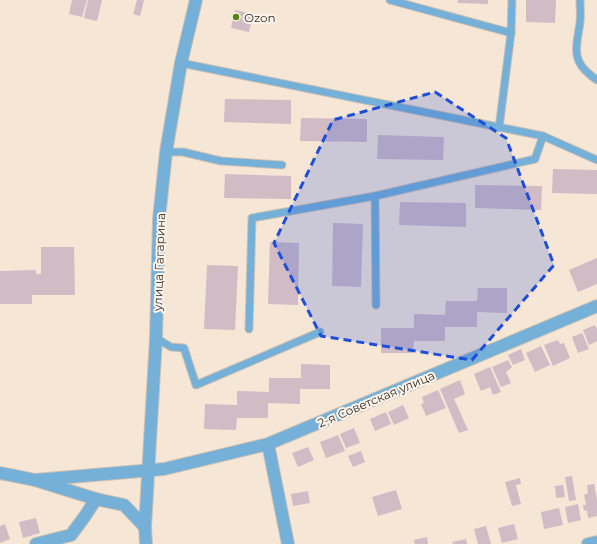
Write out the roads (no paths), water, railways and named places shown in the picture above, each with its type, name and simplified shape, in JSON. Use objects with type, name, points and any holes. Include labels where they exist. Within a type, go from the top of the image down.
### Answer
[{"type":"street","name":"улица Гагарина","points":[[146,544],[145,527],[156,338],[159,219],[166,152],[181,63],[196,0]]},
{"type":"street","name":"2-я Советская улица","points":[[35,480],[164,469],[268,444],[597,306]]},
{"type":"street","points":[[268,444],[288,544]]},
{"type":"street","points":[[0,473],[35,480],[96,499],[124,505],[145,527]]},
{"type":"street","points":[[36,544],[71,535],[96,499]]},
{"type":"street","points":[[588,544],[597,542]]},
{"type":"lane","points":[[390,0],[511,33]]},
{"type":"lane","points":[[499,128],[511,33],[512,0]]},
{"type":"lane","points":[[580,0],[581,20],[576,55],[580,65],[597,80]]},
{"type":"lane","points":[[181,63],[543,136],[597,160]]},
{"type":"lane","points":[[249,329],[252,218],[375,196],[534,159],[543,136]]},
{"type":"lane","points":[[166,152],[183,152],[221,161],[282,165]]},
{"type":"lane","points":[[375,196],[376,305]]},
{"type":"lane","points":[[156,338],[171,347],[184,348],[196,385],[320,332]]},
{"type":"place","name":"Ozon","points":[[236,17]]}]
